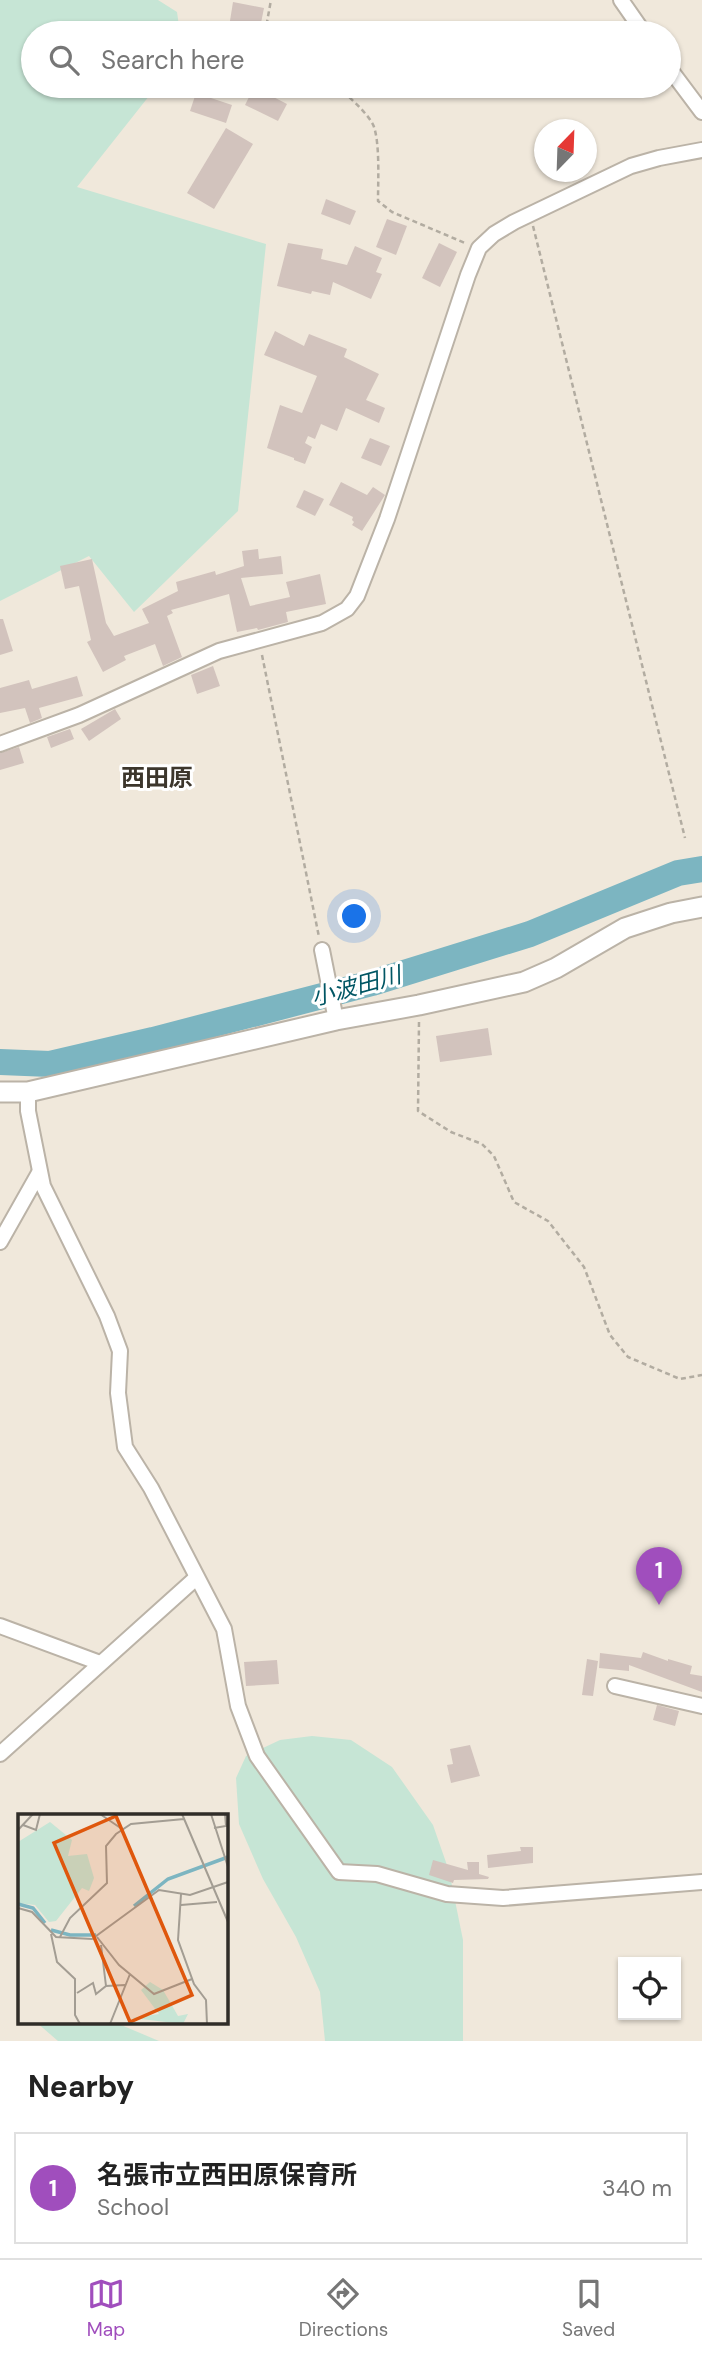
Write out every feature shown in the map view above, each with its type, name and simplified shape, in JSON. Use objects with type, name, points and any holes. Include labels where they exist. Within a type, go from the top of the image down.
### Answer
[{"type":"street","points":[[621,0],[636,21]]},
{"type":"street","points":[[681,84],[702,113]]},
{"type":"street","points":[[0,744],[79,715],[219,651],[322,623],[347,609],[357,596],[387,519],[468,275],[480,248],[494,234],[631,166],[702,150]]},
{"type":"street","points":[[0,1092],[28,1092],[335,1014],[419,1005],[524,982],[556,968],[625,928],[671,913],[702,907]]},
{"type":"street","points":[[322,950],[335,1014]]},
{"type":"street","points":[[28,1092],[28,1111],[43,1186],[107,1316],[120,1351],[118,1393],[125,1447],[151,1488],[224,1629],[238,1706],[257,1756],[339,1872],[377,1874],[447,1894],[503,1898],[702,1882]]},
{"type":"street","points":[[0,1242],[39,1173]]},
{"type":"street","points":[[0,1754],[196,1578]]},
{"type":"street","points":[[0,1626],[100,1663]]},
{"type":"street","points":[[615,1686],[702,1706]]},
{"type":"path","points":[[267,21],[271,0]]},
{"type":"path","points":[[350,98],[374,126],[378,201],[392,212],[480,248]]},
{"type":"path","points":[[530,215],[685,838]]},
{"type":"path","points":[[259,640],[322,950]]},
{"type":"path","points":[[419,1005],[418,1111],[451,1132],[482,1144],[494,1156],[514,1202],[548,1221],[584,1267],[610,1335],[628,1357],[680,1379],[702,1375]]},
{"type":"green space","points":[[0,0],[158,0],[177,12],[178,21],[21,21],[21,98],[147,98],[77,187],[266,244],[238,511],[134,612],[89,556],[0,601]]},
{"type":"green space","points":[[312,1736],[351,1740],[392,1767],[433,1825],[449,1871],[463,1940],[463,2041],[325,2041],[320,1992],[296,1937],[263,1879],[239,1824],[236,1778],[246,1756],[280,1740]]},
{"type":"green space","points":[[38,2024],[119,2024],[159,2041],[58,2041]]},
{"type":"building","points":[[233,2],[264,8],[261,21],[230,21]]},
{"type":"building","points":[[194,98],[211,98],[232,105],[226,123],[190,111]]},
{"type":"building","points":[[248,98],[275,98],[287,104],[278,121],[245,105]]},
{"type":"building","points":[[226,128],[253,144],[214,209],[187,193]]},
{"type":"building","points":[[326,199],[356,211],[350,225],[321,214]]},
{"type":"building","points":[[387,219],[407,226],[396,255],[376,247]]},
{"type":"building","points":[[288,243],[323,249],[321,259],[347,265],[355,246],[382,258],[376,272],[382,274],[371,299],[333,282],[330,295],[312,291],[311,294],[277,286]]},
{"type":"building","points":[[439,243],[457,252],[440,287],[422,278]]},
{"type":"building","points":[[275,331],[304,346],[309,334],[347,349],[344,357],[379,374],[366,400],[385,408],[379,423],[346,408],[337,431],[321,424],[315,439],[308,436],[305,443],[312,447],[305,464],[267,448],[280,405],[302,413],[317,376],[264,355]]},
{"type":"building","points":[[370,438],[390,446],[381,466],[361,458]]},
{"type":"building","points":[[341,482],[367,495],[373,487],[385,495],[362,531],[352,525],[353,517],[329,505]]},
{"type":"building","points":[[304,490],[324,499],[315,516],[296,507]]},
{"type":"building","points":[[258,549],[259,559],[281,556],[283,574],[241,578],[250,606],[290,597],[286,582],[320,574],[326,604],[286,612],[288,622],[237,632],[229,594],[171,610],[173,613],[167,616],[182,657],[163,666],[155,644],[124,656],[126,660],[103,672],[87,642],[91,640],[79,586],[65,589],[60,566],[92,559],[106,623],[114,636],[149,623],[142,609],[178,591],[176,582],[215,571],[216,575],[244,566],[242,551]]},
{"type":"building","points":[[0,619],[3,619],[13,651],[0,655]]},
{"type":"building","points":[[213,666],[220,686],[197,694],[191,675]]},
{"type":"building","points":[[77,676],[83,696],[39,708],[42,718],[30,723],[25,708],[0,713],[0,688],[29,680],[32,689]]},
{"type":"building","points":[[115,709],[121,719],[89,741],[81,729]]},
{"type":"building","points":[[70,729],[74,739],[51,748],[47,737]]},
{"type":"building","points":[[19,747],[24,763],[0,770],[0,753]]},
{"type":"building","points":[[488,1028],[492,1055],[440,1062],[436,1036]]},
{"type":"building","points":[[643,1652],[692,1666],[690,1674],[702,1676],[702,1692],[629,1665],[629,1671],[599,1668],[600,1653],[641,1658]]},
{"type":"building","points":[[587,1659],[598,1661],[593,1696],[582,1695]]},
{"type":"building","points":[[277,1660],[279,1684],[246,1686],[244,1662]]},
{"type":"building","points":[[657,1705],[679,1711],[675,1726],[653,1720]]},
{"type":"building","points":[[470,1745],[480,1776],[451,1783],[447,1765],[453,1764],[450,1749]]},
{"type":"building","points":[[520,1847],[533,1847],[533,1863],[488,1868],[487,1855],[521,1851]]},
{"type":"building","points":[[433,1860],[468,1870],[467,1862],[479,1862],[479,1874],[489,1877],[454,1880],[453,1883],[429,1875]]},
{"type":"waterway","name":"小波田川","points":[[0,1062],[50,1064],[372,983],[530,934],[678,873],[702,869]]},
{"type":"place","name":"名張市立西田原保育所","points":[[659,1605]]},
{"type":"district","name":"西田原","points":[[157,777]]}]
